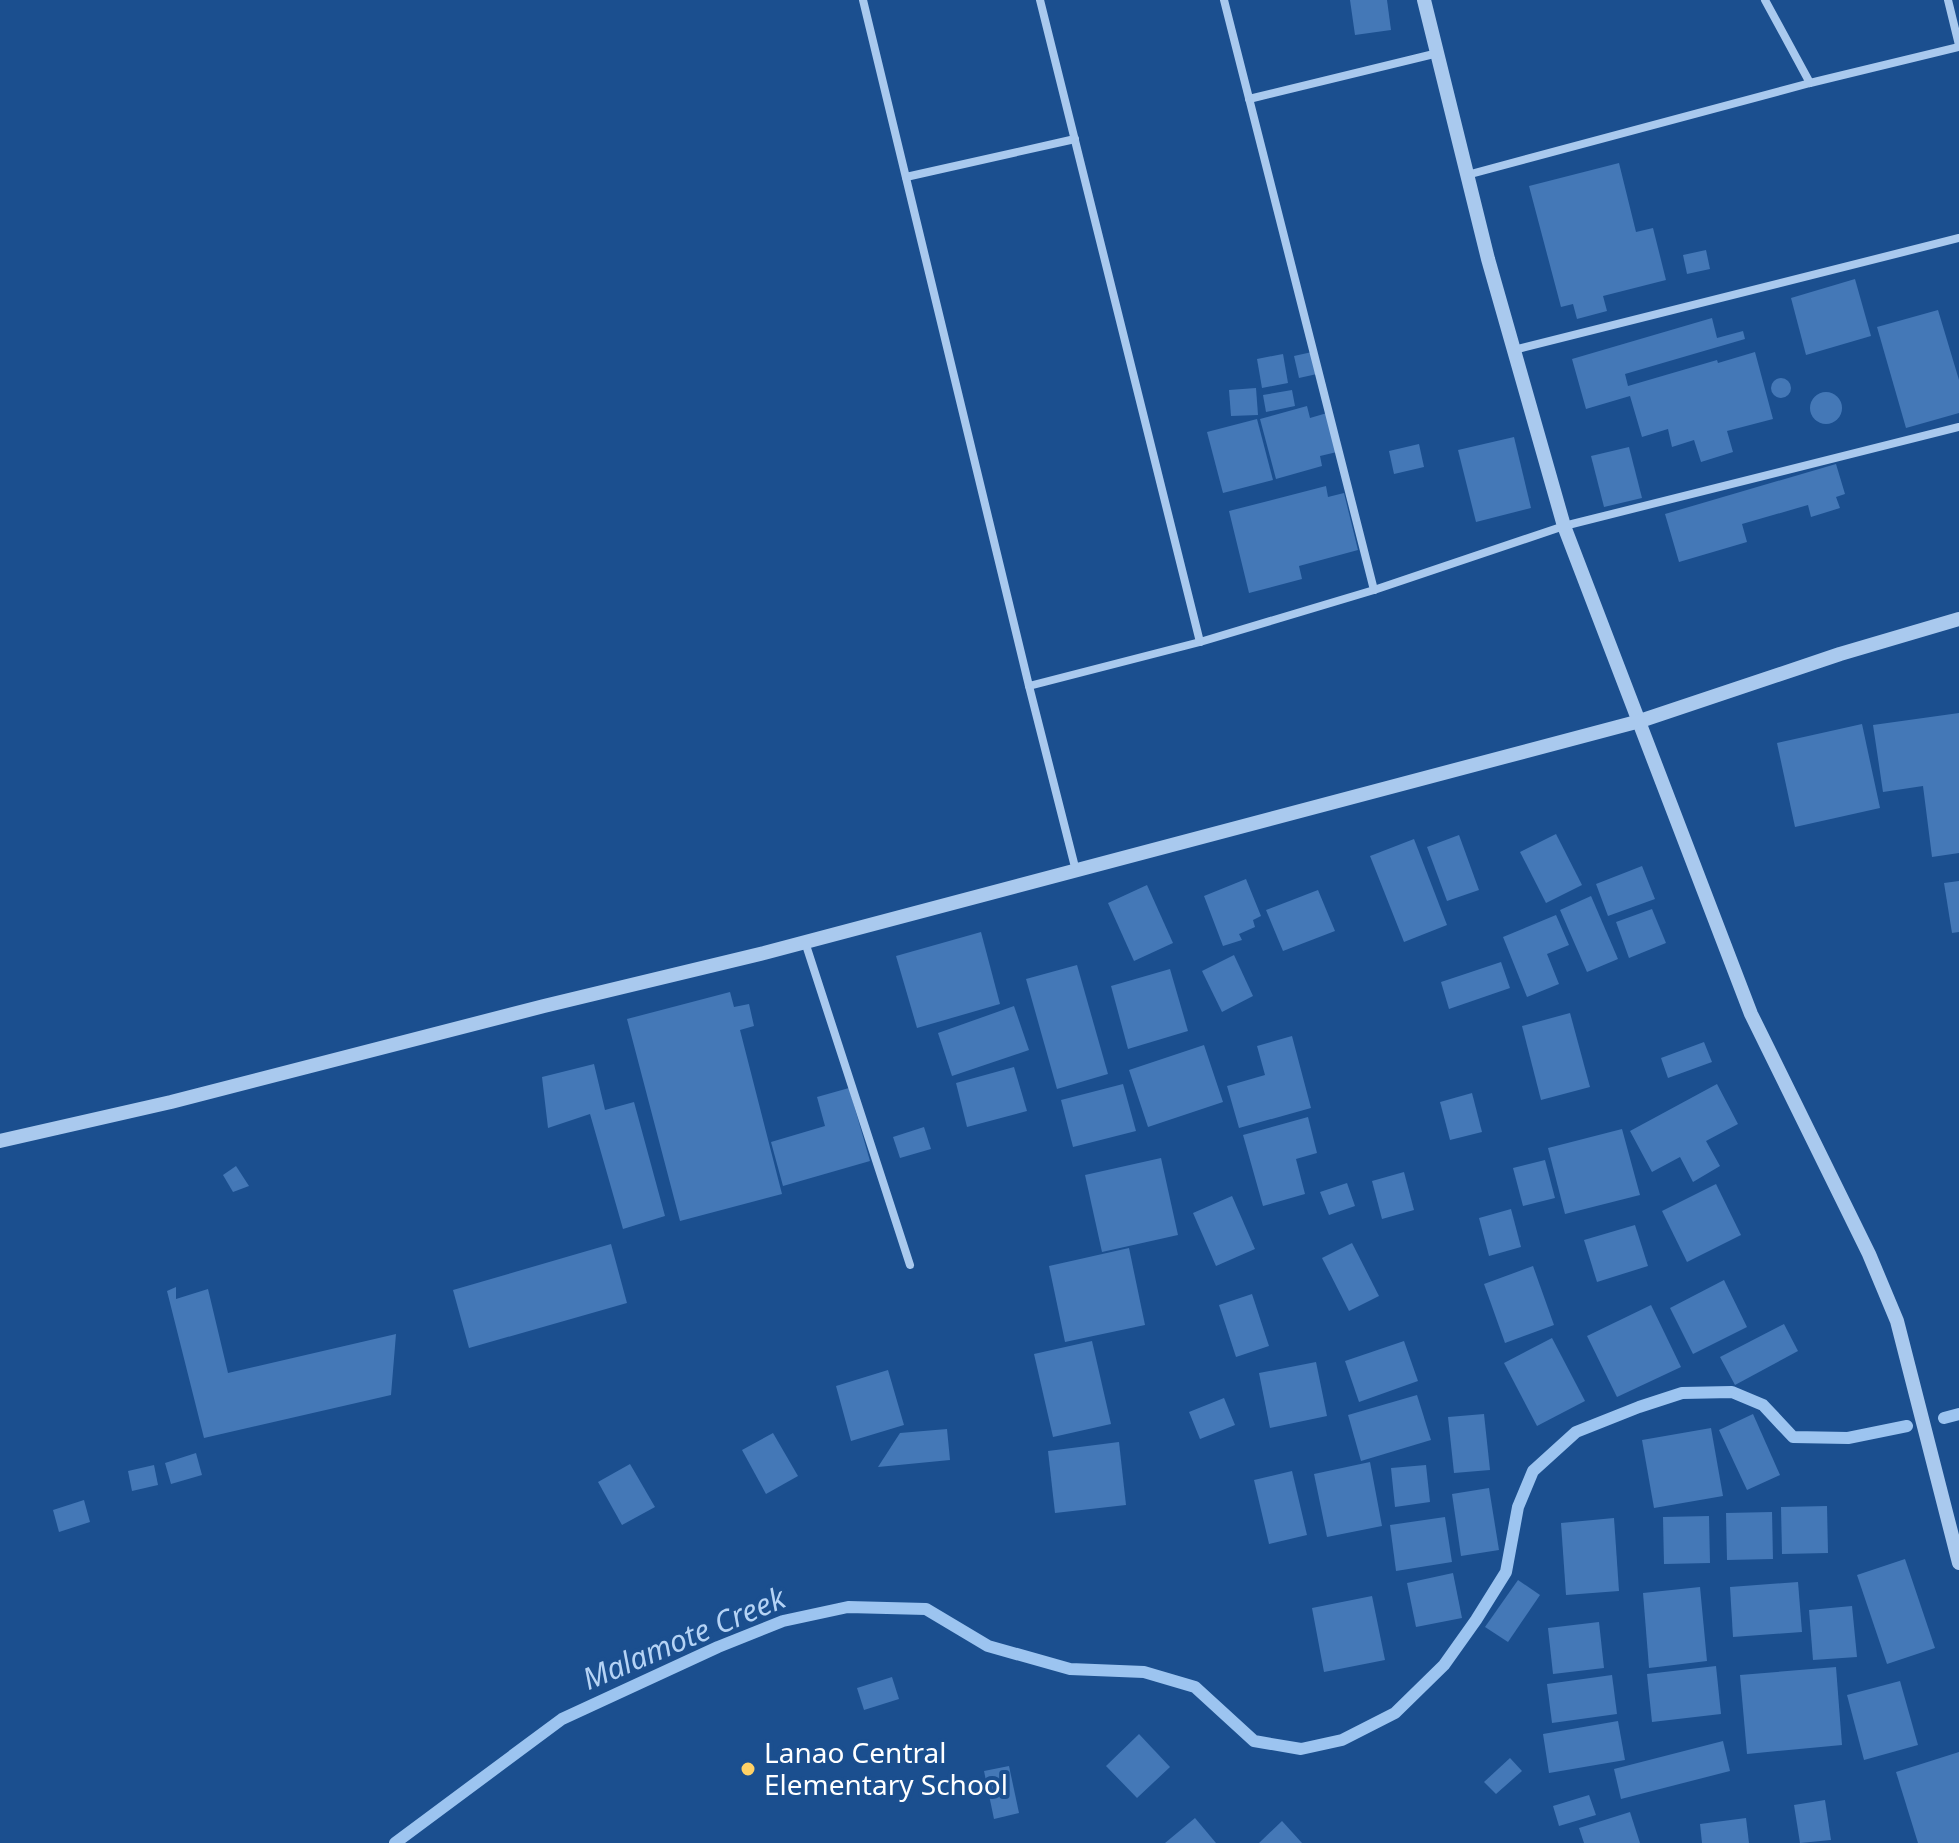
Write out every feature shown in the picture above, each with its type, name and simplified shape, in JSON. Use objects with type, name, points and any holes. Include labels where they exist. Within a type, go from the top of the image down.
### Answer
[{"type":"street","points":[[863,0],[1076,871]]},
{"type":"street","points":[[1040,0],[1200,642]]},
{"type":"street","points":[[1224,0],[1374,590]]},
{"type":"street","points":[[1424,0],[1467,175],[1564,526],[1751,1014],[1869,1254],[1897,1321],[1959,1563]]},
{"type":"street","points":[[1765,0],[1810,83]]},
{"type":"street","points":[[1467,175],[1959,46],[1948,0]]},
{"type":"street","points":[[1249,99],[1438,53]]},
{"type":"street","points":[[906,177],[1075,139]]},
{"type":"street","points":[[1514,350],[1959,238]]},
{"type":"street","points":[[1029,686],[1200,642],[1374,590],[1564,526],[1959,427]]},
{"type":"street","points":[[0,1141],[171,1102],[805,942],[1640,721],[1840,654],[1959,619]]},
{"type":"street","points":[[805,942],[910,1265]]},
{"type":"building","points":[[1350,0],[1387,0],[1391,30],[1355,35]]},
{"type":"building","points":[[1619,163],[1636,232],[1653,228],[1666,280],[1603,296],[1607,311],[1577,319],[1573,304],[1561,307],[1529,186]]},
{"type":"building","points":[[1706,250],[1710,269],[1687,274],[1683,255]]},
{"type":"building","points":[[1855,279],[1871,336],[1806,355],[1791,298]]},
{"type":"building","points":[[1938,310],[1959,380],[1959,413],[1906,428],[1877,327]]},
{"type":"building","points":[[1712,318],[1717,338],[1743,331],[1745,339],[1625,374],[1628,386],[1755,352],[1773,419],[1727,431],[1733,452],[1701,462],[1694,440],[1672,447],[1668,429],[1642,437],[1630,396],[1586,409],[1572,359]]},
{"type":"building","points":[[1312,352],[1317,374],[1299,378],[1294,356]]},
{"type":"building","points":[[1283,354],[1288,383],[1262,388],[1257,359]]},
{"type":"building","points":[[1781,378],[1788,381],[1791,388],[1788,395],[1781,398],[1774,395],[1771,388],[1774,381]]},
{"type":"building","points":[[1256,388],[1258,415],[1231,416],[1229,390]]},
{"type":"building","points":[[1292,390],[1295,406],[1266,412],[1263,395]]},
{"type":"building","points":[[1826,392],[1837,397],[1842,408],[1837,419],[1826,424],[1815,419],[1810,408],[1815,397]]},
{"type":"building","points":[[1307,406],[1310,418],[1327,413],[1337,452],[1320,456],[1322,466],[1276,479],[1260,419]]},
{"type":"building","points":[[1257,419],[1273,480],[1223,493],[1207,432]]},
{"type":"building","points":[[1514,437],[1531,508],[1476,522],[1458,450]]},
{"type":"building","points":[[1419,444],[1424,467],[1394,474],[1389,451]]},
{"type":"building","points":[[1629,447],[1642,498],[1604,507],[1591,456]]},
{"type":"building","points":[[1836,464],[1845,494],[1836,497],[1840,508],[1811,517],[1808,505],[1742,524],[1747,542],[1679,562],[1665,514]]},
{"type":"building","points":[[1326,486],[1328,497],[1344,493],[1358,550],[1299,566],[1302,579],[1249,593],[1229,511]]},
{"type":"building","points":[[1959,713],[1959,853],[1932,857],[1923,786],[1883,792],[1873,725]]},
{"type":"building","points":[[1862,724],[1880,808],[1795,827],[1777,743]]},
{"type":"building","points":[[1556,834],[1582,885],[1546,903],[1520,852]]},
{"type":"building","points":[[1459,835],[1479,890],[1447,901],[1427,847]]},
{"type":"building","points":[[1414,839],[1447,925],[1404,942],[1370,856]]},
{"type":"building","points":[[1642,866],[1655,899],[1608,916],[1596,884]]},
{"type":"building","points":[[1246,879],[1261,916],[1253,920],[1255,927],[1239,934],[1242,940],[1223,946],[1204,896]]},
{"type":"building","points":[[1959,881],[1959,932],[1952,933],[1944,883]]},
{"type":"building","points":[[1147,885],[1173,943],[1134,961],[1108,903]]},
{"type":"building","points":[[1318,890],[1335,931],[1283,951],[1266,910]]},
{"type":"building","points":[[1591,896],[1618,959],[1587,972],[1560,910]]},
{"type":"building","points":[[1652,909],[1666,943],[1629,958],[1616,922]]},
{"type":"building","points":[[1556,915],[1569,945],[1547,954],[1559,984],[1527,997],[1503,937]]},
{"type":"building","points":[[981,932],[1000,1004],[917,1028],[896,956]]},
{"type":"building","points":[[1234,955],[1253,996],[1222,1012],[1202,971]]},
{"type":"building","points":[[1501,962],[1510,988],[1449,1009],[1441,982]]},
{"type":"building","points":[[1077,965],[1108,1074],[1057,1089],[1026,979]]},
{"type":"building","points":[[1170,969],[1188,1031],[1128,1049],[1111,986]]},
{"type":"building","points":[[730,992],[734,1007],[749,1004],[754,1026],[740,1030],[782,1194],[680,1221],[627,1019]]},
{"type":"building","points":[[1014,1006],[1029,1050],[952,1076],[938,1033]]},
{"type":"building","points":[[1570,1013],[1590,1087],[1541,1100],[1522,1026]]},
{"type":"building","points":[[1292,1036],[1311,1108],[1239,1128],[1227,1086],[1265,1075],[1257,1046]]},
{"type":"building","points":[[1704,1042],[1712,1062],[1668,1078],[1661,1058]]},
{"type":"building","points":[[1204,1045],[1223,1102],[1148,1127],[1129,1070]]},
{"type":"building","points":[[594,1064],[605,1110],[634,1102],[665,1216],[623,1229],[590,1114],[548,1128],[542,1077]]},
{"type":"building","points":[[1014,1067],[1027,1111],[967,1127],[956,1083]]},
{"type":"building","points":[[1123,1084],[1136,1131],[1073,1147],[1061,1100]]},
{"type":"building","points":[[1717,1084],[1738,1124],[1706,1141],[1720,1166],[1693,1182],[1680,1157],[1652,1172],[1630,1131]]},
{"type":"building","points":[[849,1088],[870,1161],[783,1186],[771,1142],[825,1126],[817,1097]]},
{"type":"building","points":[[1472,1093],[1482,1132],[1450,1140],[1440,1102]]},
{"type":"building","points":[[1308,1117],[1317,1153],[1296,1159],[1305,1194],[1263,1206],[1243,1135]]},
{"type":"building","points":[[924,1127],[931,1149],[900,1158],[893,1137]]},
{"type":"building","points":[[1622,1129],[1640,1195],[1565,1214],[1548,1148]]},
{"type":"building","points":[[1161,1158],[1178,1235],[1102,1252],[1085,1175]]},
{"type":"building","points":[[1545,1160],[1555,1198],[1523,1206],[1513,1168]]},
{"type":"building","points":[[236,1166],[249,1186],[233,1192],[223,1175]]},
{"type":"building","points":[[1404,1172],[1414,1210],[1382,1219],[1372,1181]]},
{"type":"building","points":[[1347,1183],[1355,1206],[1329,1215],[1320,1192]]},
{"type":"building","points":[[1716,1184],[1741,1235],[1687,1262],[1662,1211]]},
{"type":"building","points":[[1232,1196],[1255,1249],[1216,1266],[1193,1213]]},
{"type":"building","points":[[1511,1209],[1521,1247],[1489,1256],[1479,1218]]},
{"type":"building","points":[[1635,1225],[1648,1266],[1597,1282],[1584,1240]]},
{"type":"building","points":[[1352,1243],[1379,1296],[1349,1311],[1322,1258]]},
{"type":"building","points":[[611,1244],[627,1303],[469,1348],[453,1290]]},
{"type":"building","points":[[1129,1248],[1145,1325],[1065,1342],[1049,1266]]},
{"type":"building","points":[[1533,1266],[1554,1325],[1505,1343],[1484,1284]]},
{"type":"building","points":[[1724,1280],[1747,1327],[1693,1354],[1670,1308]]},
{"type":"building","points":[[176,1287],[176,1299],[208,1289],[228,1373],[396,1334],[391,1395],[204,1438],[167,1291]]},
{"type":"building","points":[[1252,1294],[1269,1346],[1236,1357],[1219,1305]]},
{"type":"building","points":[[1651,1305],[1681,1367],[1617,1397],[1587,1336]]},
{"type":"building","points":[[1784,1324],[1798,1351],[1735,1385],[1720,1357]]},
{"type":"building","points":[[1552,1338],[1585,1401],[1537,1426],[1504,1363]]},
{"type":"building","points":[[1092,1341],[1111,1424],[1053,1437],[1034,1354]]},
{"type":"building","points":[[1404,1341],[1418,1381],[1359,1402],[1345,1361]]},
{"type":"building","points":[[1316,1362],[1327,1416],[1270,1428],[1259,1373]]},
{"type":"building","points":[[888,1370],[904,1425],[851,1441],[836,1386]]},
{"type":"building","points":[[1417,1395],[1431,1440],[1361,1461],[1348,1415]]},
{"type":"building","points":[[1224,1398],[1235,1425],[1200,1439],[1189,1412]]},
{"type":"building","points":[[1484,1414],[1490,1470],[1454,1473],[1448,1417]]},
{"type":"building","points":[[1753,1414],[1780,1475],[1747,1490],[1719,1430]]},
{"type":"building","points":[[1711,1428],[1723,1496],[1654,1508],[1642,1440]]},
{"type":"building","points":[[947,1429],[950,1460],[878,1467],[900,1433]]},
{"type":"building","points":[[773,1433],[798,1476],[766,1494],[742,1450]]},
{"type":"building","points":[[1119,1442],[1126,1505],[1055,1513],[1048,1451]]},
{"type":"building","points":[[196,1453],[202,1475],[171,1484],[165,1463]]},
{"type":"building","points":[[1370,1462],[1382,1526],[1327,1537],[1314,1474]]},
{"type":"building","points":[[630,1464],[655,1507],[622,1525],[598,1482]]},
{"type":"building","points":[[154,1465],[158,1485],[132,1491],[128,1471]]},
{"type":"building","points":[[1426,1465],[1430,1502],[1395,1507],[1391,1468]]},
{"type":"building","points":[[1292,1471],[1307,1535],[1269,1544],[1254,1480]]},
{"type":"building","points":[[1489,1488],[1499,1550],[1461,1556],[1452,1494]]},
{"type":"building","points":[[84,1500],[90,1522],[59,1532],[53,1510]]},
{"type":"building","points":[[1827,1506],[1828,1553],[1782,1554],[1781,1507]]},
{"type":"building","points":[[1772,1512],[1773,1559],[1727,1560],[1726,1513]]},
{"type":"building","points":[[1709,1516],[1710,1563],[1664,1564],[1663,1517]]},
{"type":"building","points":[[1445,1517],[1452,1562],[1396,1571],[1390,1525]]},
{"type":"building","points":[[1614,1518],[1619,1591],[1566,1595],[1561,1523]]},
{"type":"building","points":[[1905,1559],[1935,1648],[1887,1664],[1857,1575]]},
{"type":"building","points":[[1453,1573],[1462,1618],[1416,1627],[1407,1583]]},
{"type":"building","points":[[1518,1580],[1540,1595],[1508,1642],[1485,1627]]},
{"type":"building","points":[[1798,1582],[1802,1632],[1733,1637],[1730,1587]]},
{"type":"building","points":[[1700,1587],[1707,1661],[1649,1668],[1643,1593]]},
{"type":"building","points":[[1372,1596],[1385,1660],[1324,1672],[1312,1608]]},
{"type":"building","points":[[1852,1606],[1857,1657],[1813,1660],[1809,1610]]},
{"type":"building","points":[[1599,1622],[1604,1668],[1553,1674],[1548,1628]]},
{"type":"building","points":[[1716,1666],[1721,1714],[1652,1722],[1647,1674]]},
{"type":"building","points":[[1836,1667],[1842,1745],[1747,1754],[1740,1675]]},
{"type":"building","points":[[1612,1675],[1617,1714],[1552,1723],[1547,1684]]},
{"type":"building","points":[[892,1677],[899,1699],[864,1710],[857,1688]]},
{"type":"building","points":[[1900,1681],[1918,1745],[1864,1760],[1847,1695]]},
{"type":"building","points":[[1618,1721],[1625,1760],[1549,1773],[1543,1734]]},
{"type":"building","points":[[1139,1734],[1170,1767],[1137,1798],[1106,1766]]},
{"type":"building","points":[[1723,1741],[1730,1771],[1621,1799],[1614,1769]]},
{"type":"building","points":[[1959,1752],[1959,1843],[1918,1843],[1896,1772]]},
{"type":"building","points":[[1510,1758],[1522,1771],[1496,1794],[1484,1782]]},
{"type":"building","points":[[1009,1766],[1019,1813],[994,1819],[984,1771]]},
{"type":"building","points":[[1589,1795],[1596,1815],[1559,1826],[1553,1806]]},
{"type":"building","points":[[1825,1800],[1831,1840],[1800,1843],[1794,1805]]},
{"type":"building","points":[[1630,1812],[1640,1843],[1584,1843],[1579,1828]]},
{"type":"building","points":[[1195,1818],[1216,1843],[1165,1843]]},
{"type":"building","points":[[1746,1818],[1749,1843],[1702,1843],[1700,1824]]},
{"type":"building","points":[[1282,1821],[1302,1843],[1259,1843]]},
{"type":"waterway","name":"Malamote Creek","points":[[395,1843],[562,1719],[718,1647],[783,1621],[848,1607],[926,1609],[988,1646],[1070,1669],[1144,1672],[1195,1687],[1254,1741],[1301,1749],[1342,1740],[1395,1713],[1444,1665],[1506,1572],[1518,1507],[1533,1471],[1576,1432],[1682,1393],[1732,1392],[1763,1405],[1793,1437],[1848,1438],[1907,1426]]},
{"type":"waterway","name":"Malamote Creek","points":[[1944,1418],[1959,1414]]},
{"type":"place","name":"Lanao Central Elementary School","points":[[748,1769]]}]
